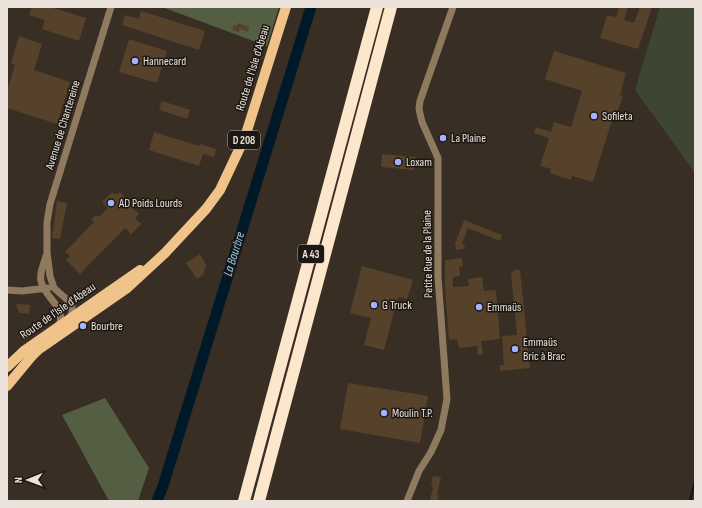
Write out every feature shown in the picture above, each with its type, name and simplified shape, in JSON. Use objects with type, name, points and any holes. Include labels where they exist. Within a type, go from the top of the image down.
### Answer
[{"type":"highway","name":"A 43","points":[[244,501],[377,7]]},
{"type":"highway","name":"A 43","points":[[259,501],[391,7]]},
{"type":"main road","name":"Route de l'Isle d'Abeau","points":[[7,367],[25,350],[86,317],[126,289],[165,253],[206,209],[220,190],[246,137],[286,7]]},
{"type":"main road","name":"Route de l'Isle d'Abeau","points":[[7,386],[30,357],[71,318],[165,253]]},
{"type":"street","name":"Avenue de Chantereine","points":[[54,288],[50,276],[47,252],[47,222],[50,204],[111,7]]},
{"type":"street","name":"Petite Rue de la Plaine","points":[[407,501],[419,471],[431,452],[441,430],[446,406],[446,381],[438,277],[438,158],[422,122],[419,109],[420,101],[453,7]]},
{"type":"street","name":"Avenue de Chantereine","points":[[47,252],[41,273],[41,281],[44,289],[60,313]]},
{"type":"street","points":[[7,290],[22,291],[54,288],[77,307],[89,305]]},
{"type":"street","points":[[71,318],[72,304]]},
{"type":"street","points":[[60,313],[65,317],[71,318],[86,317]]},
{"type":"street","points":[[60,313],[62,320],[60,330]]},
{"type":"green space","points":[[162,7],[279,7],[267,46]]},
{"type":"green space","points":[[660,7],[695,7],[695,173],[635,90]]},
{"type":"green space","points":[[105,398],[149,468],[138,501],[109,501],[62,415]]},
{"type":"building","points":[[32,7],[50,7],[86,18],[79,41],[42,29],[45,20],[29,15]]},
{"type":"building","points":[[619,7],[628,7],[624,20],[634,23],[640,7],[652,7],[638,49],[600,38],[607,15],[616,17]]},
{"type":"building","points":[[141,11],[205,31],[199,50],[122,25],[125,15],[139,19]]},
{"type":"building","points":[[238,23],[249,27],[248,32],[240,29],[239,32],[232,30],[234,25],[237,26]]},
{"type":"building","points":[[19,36],[42,44],[34,70],[70,82],[57,124],[7,108],[7,91],[15,65],[11,63]]},
{"type":"building","points":[[129,39],[167,51],[157,83],[119,72]]},
{"type":"building","name":"Sofileta","points":[[554,51],[626,73],[620,95],[623,96],[618,111],[615,110],[593,182],[572,176],[571,180],[550,173],[551,169],[540,166],[549,138],[534,133],[536,127],[551,132],[554,122],[571,127],[582,91],[545,79]]},
{"type":"building","points":[[162,101],[190,110],[187,119],[159,110]]},
{"type":"building","points":[[154,132],[199,146],[200,144],[216,149],[214,157],[203,154],[199,166],[149,150]]},
{"type":"building","name":"Loxam","points":[[382,154],[416,157],[414,170],[381,167]]},
{"type":"building","points":[[120,192],[126,199],[125,200],[139,214],[135,218],[141,224],[131,234],[125,228],[80,274],[66,260],[70,256],[65,252],[94,222],[91,220],[96,215],[99,217],[108,208],[102,202],[111,193],[118,194]]},
{"type":"building","points":[[57,201],[67,203],[60,239],[52,238]]},
{"type":"building","points":[[464,220],[502,235],[500,241],[468,228],[462,244],[465,245],[464,249],[456,250],[455,244]]},
{"type":"building","points":[[200,254],[206,265],[203,275],[197,279],[186,263]]},
{"type":"building","name":"Emmaüs","points":[[462,258],[463,266],[459,267],[460,276],[453,277],[453,287],[469,286],[468,279],[482,277],[484,291],[496,290],[500,339],[481,341],[483,355],[478,355],[477,346],[459,348],[457,339],[449,340],[445,287],[445,260]]},
{"type":"building","name":"G Truck","points":[[362,266],[413,280],[407,299],[398,297],[384,350],[364,345],[371,318],[350,313]]},
{"type":"building","points":[[514,270],[520,270],[530,368],[500,371],[500,365],[504,365],[502,336],[517,335],[511,274]]},
{"type":"building","points":[[16,304],[30,305],[29,314],[19,313]]},
{"type":"building","points":[[24,328],[31,337],[25,341],[18,332]]},
{"type":"building","name":"Moulin T.P.","points":[[348,383],[428,396],[420,443],[340,429]]},
{"type":"building","points":[[433,476],[441,477],[437,501],[430,501],[433,487],[431,486]]},
{"type":"waterway","name":"La Bourbre","points":[[157,501],[163,486],[311,7]]},
{"type":"waterway","points":[[690,501],[695,480]]},
{"type":"place","name":"Hannecard","points":[[135,61]]},
{"type":"place","name":"Sofileta","points":[[594,116]]},
{"type":"place","name":"La Plaine","points":[[443,138]]},
{"type":"place","name":"Loxam","points":[[398,162]]},
{"type":"place","name":"AD Poids Lourds","points":[[111,203]]},
{"type":"place","name":"G Truck","points":[[374,305]]},
{"type":"place","name":"Emmaüs","points":[[479,307]]},
{"type":"place","name":"Bourbre","points":[[83,326]]},
{"type":"place","name":"Emmaüs Bric à Brac","points":[[515,349]]},
{"type":"place","name":"Moulin T.P.","points":[[384,413]]}]
